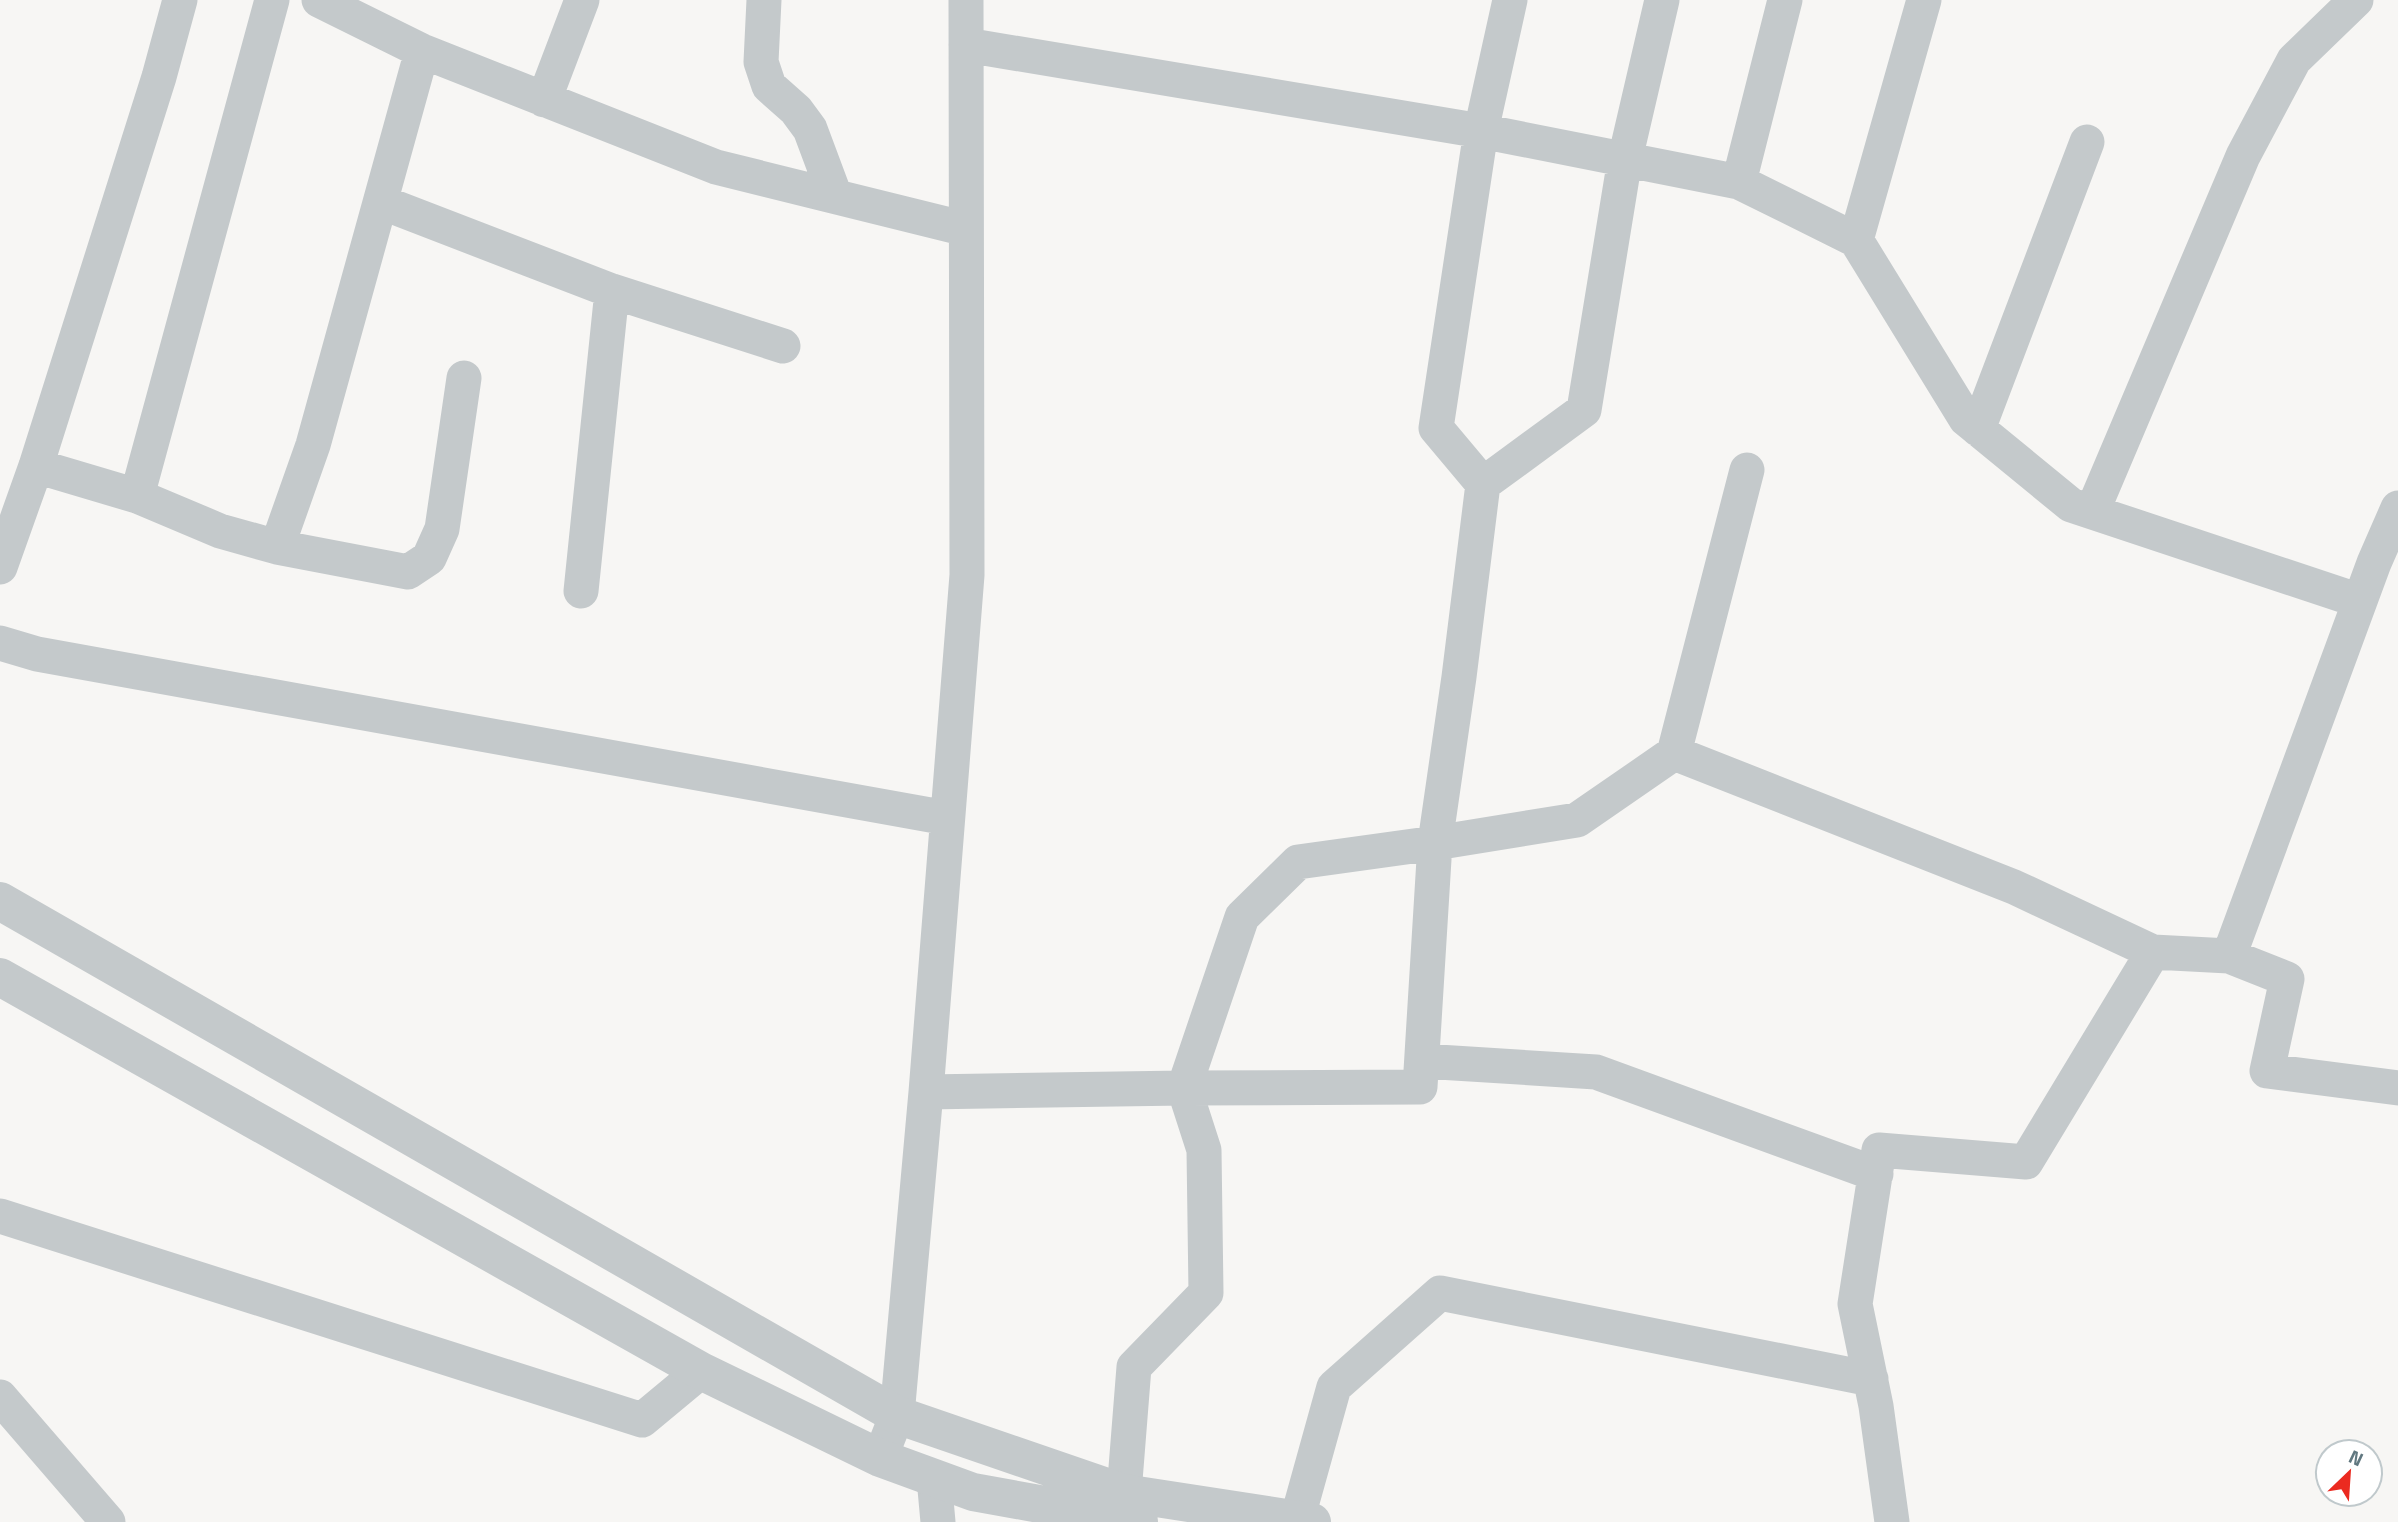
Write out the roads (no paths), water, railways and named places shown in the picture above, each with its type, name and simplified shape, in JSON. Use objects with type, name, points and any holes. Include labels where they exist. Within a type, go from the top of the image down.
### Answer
[{"type":"street","points":[[0,567],[36,466],[159,77],[180,0]]},
{"type":"street","points":[[137,496],[272,0]]},
{"type":"street","points":[[319,0],[422,51],[716,167],[966,229]]},
{"type":"street","points":[[544,100],[582,0]]},
{"type":"street","points":[[764,0],[761,62],[769,86],[796,110],[810,129],[835,196]]},
{"type":"street","points":[[880,1458],[897,1415],[967,575],[966,0]]},
{"type":"street","points":[[1483,485],[1436,428],[1481,131],[1510,0]]},
{"type":"street","points":[[926,1092],[1420,1087],[1435,844],[1483,485],[1584,410],[1625,159],[1662,0]]},
{"type":"street","points":[[1739,181],[1785,0]]},
{"type":"street","points":[[1856,240],[1924,0]]},
{"type":"street","points":[[2092,512],[2243,156],[2294,60],[2356,0]]},
{"type":"street","points":[[966,45],[1481,131],[1739,181],[1856,240],[1966,419],[2071,505],[2376,589]]},
{"type":"street","points":[[277,547],[313,445],[422,51]]},
{"type":"street","points":[[1978,429],[2087,142]]},
{"type":"street","points":[[381,202],[612,291],[783,345]]},
{"type":"street","points":[[581,590],[612,291]]},
{"type":"street","points":[[36,466],[137,496],[220,531],[277,547],[408,572],[429,558],[442,529],[464,378]]},
{"type":"street","points":[[1131,1508],[1134,1367],[1206,1293],[1204,1150],[1184,1088],[1242,917],[1298,862],[1435,844],[1577,820],[1674,752],[1747,470]]},
{"type":"street","points":[[2229,956],[2376,589],[2398,508]]},
{"type":"street","points":[[0,643],[37,654],[947,818]]},
{"type":"street","points":[[1674,752],[2014,887],[2153,952],[2229,956],[2287,979],[2267,1071],[2398,1088]]},
{"type":"street","points":[[0,901],[897,1415],[1131,1508]]},
{"type":"street","points":[[1892,1522],[1871,1379],[1855,1304],[1879,1150],[2026,1162],[2153,952]]},
{"type":"street","points":[[0,977],[701,1371],[880,1458],[973,1492],[1131,1508],[1305,1521],[1334,1387],[1440,1293],[1871,1379]]},
{"type":"street","points":[[1422,1061],[1596,1072],[1876,1174]]},
{"type":"street","points":[[2,1221],[642,1420],[701,1371]]},
{"type":"street","points":[[0,1396],[108,1522]]},
{"type":"street","points":[[934,1478],[938,1522]]}]
